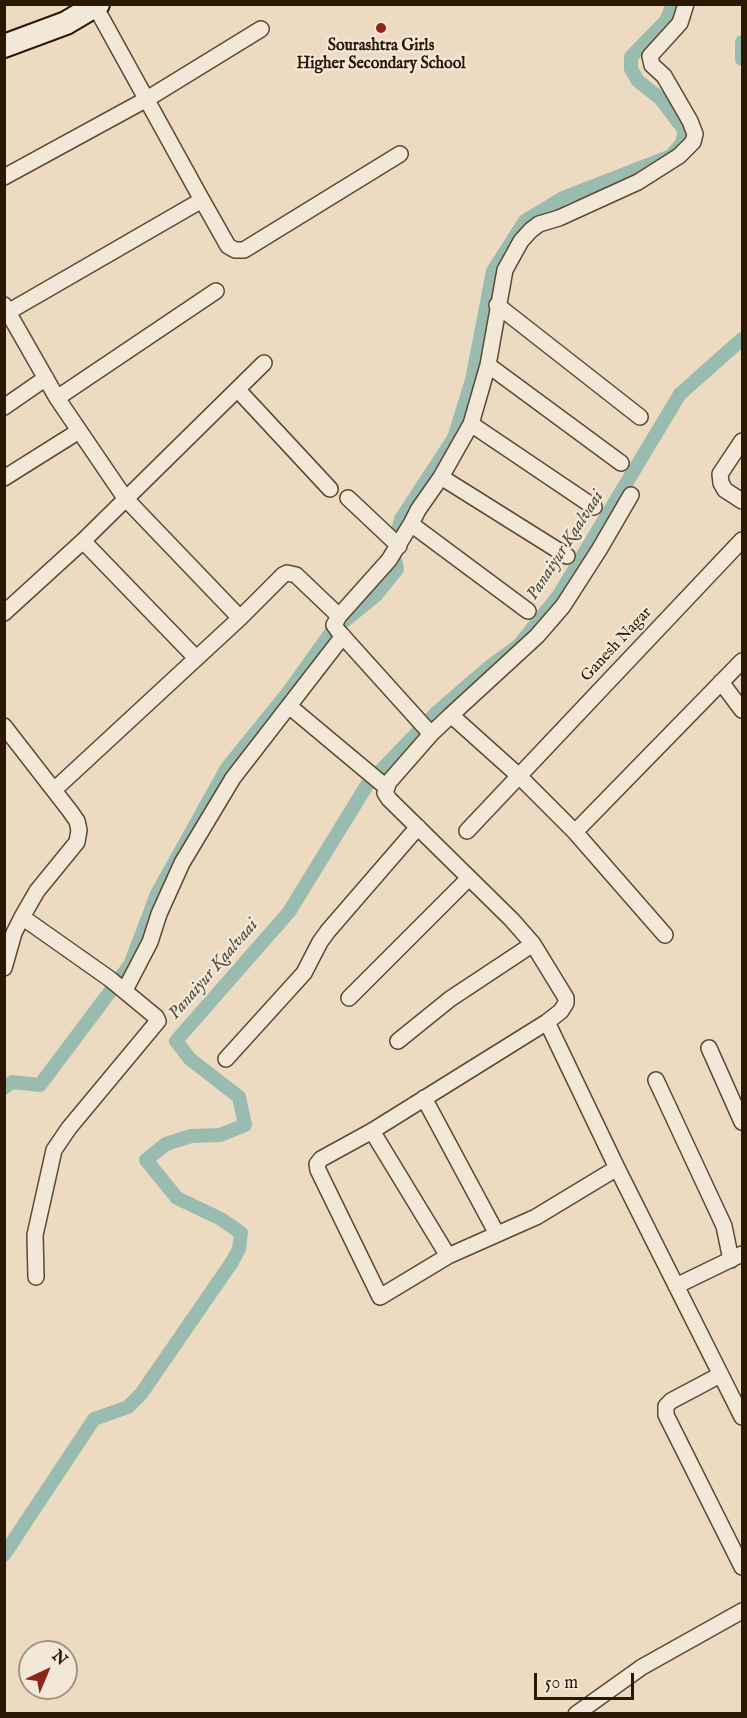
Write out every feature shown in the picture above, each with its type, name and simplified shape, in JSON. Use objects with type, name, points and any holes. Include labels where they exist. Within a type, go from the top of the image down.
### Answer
[{"type":"street","points":[[124,989],[150,942],[159,914],[182,863],[233,778],[289,706],[339,627],[395,552],[471,424],[488,365],[505,270],[521,241],[539,224],[559,218],[638,182],[679,156],[693,142],[695,134],[690,121],[664,76],[652,65],[650,57],[680,23],[686,4]]},
{"type":"street","points":[[4,46],[66,23],[97,5],[202,200],[228,246],[235,250],[244,250],[400,154]]},
{"type":"street","points":[[4,177],[147,99],[261,29]]},
{"type":"street","points":[[202,200],[6,308],[57,398],[125,498],[240,618]]},
{"type":"street","points":[[57,398],[216,291]]},
{"type":"street","points":[[497,305],[640,417]]},
{"type":"street","points":[[4,613],[83,541],[264,363]]},
{"type":"street","points":[[488,365],[621,463]]},
{"type":"street","points":[[4,407],[46,378]]},
{"type":"street","points":[[238,390],[330,489]]},
{"type":"street","points":[[471,424],[594,507]]},
{"type":"street","points":[[4,478],[79,431]]},
{"type":"street","points":[[742,441],[720,474],[725,490],[742,501]]},
{"type":"street","points":[[441,477],[567,556]]},
{"type":"street","points":[[383,784],[425,727],[451,715],[537,636],[563,606],[631,495]]},
{"type":"street","points":[[348,498],[395,552]]},
{"type":"street","points":[[411,524],[528,610]]},
{"type":"street","name":"Ganesh Nagar","points":[[467,831],[742,540]]},
{"type":"street","points":[[83,541],[196,658]]},
{"type":"street","points":[[54,790],[287,573],[296,574],[425,727]]},
{"type":"street","points":[[575,832],[742,661]]},
{"type":"street","points":[[721,682],[742,710]]},
{"type":"street","points":[[289,706],[383,784],[389,799],[512,920],[533,944],[566,998],[566,1004],[561,1011],[547,1022],[372,1131],[321,1159],[317,1164],[380,1298],[448,1256],[536,1217],[617,1168]]},
{"type":"street","points":[[451,715],[519,776],[575,832],[665,935]]},
{"type":"street","points":[[4,726],[77,820],[78,830],[77,842],[37,891],[22,917],[14,933],[4,968]]},
{"type":"street","points":[[226,1059],[304,973],[328,931],[418,827]]},
{"type":"street","points":[[350,998],[469,878]]},
{"type":"street","points":[[22,917],[124,989],[158,1021],[69,1128],[54,1150],[35,1235],[36,1277]]},
{"type":"street","points":[[398,1041],[450,999],[533,944]]},
{"type":"street","points":[[547,1022],[617,1168],[742,1417]]},
{"type":"street","points":[[709,1048],[742,1122]]},
{"type":"street","points":[[656,1080],[737,1257],[676,1286]]},
{"type":"street","points":[[424,1098],[497,1234]]},
{"type":"street","points":[[372,1131],[448,1256]]},
{"type":"street","points":[[720,1375],[671,1401],[666,1406],[666,1414],[742,1568]]},
{"type":"street","points":[[576,1713],[642,1667],[742,1611]]},
{"type":"waterway","points":[[398,531],[401,519],[454,438],[472,380],[493,271],[525,221],[563,198],[671,156],[682,143],[685,131],[661,99],[638,81],[631,69],[631,57],[666,21],[673,4]]},
{"type":"waterway","name":"Panaiyur Kaalvaai","points":[[742,42],[742,59]]},
{"type":"waterway","name":"Panaiyur Kaalvaai","points":[[4,1555],[94,1419],[128,1407],[141,1394],[239,1249],[241,1233],[221,1219],[177,1198],[146,1160],[166,1144],[191,1136],[220,1135],[245,1125],[239,1097],[190,1059],[176,1041],[289,912],[367,785],[436,713],[488,668],[519,645],[559,595],[680,394],[742,339]]},
{"type":"waterway","points":[[4,1088],[12,1082],[40,1085],[130,965],[157,894],[227,768],[287,694],[332,631],[376,595],[397,569],[393,551]]},
{"type":"place","name":"Sourashtra Girls Higher Secondary School","points":[[381,28]]}]
